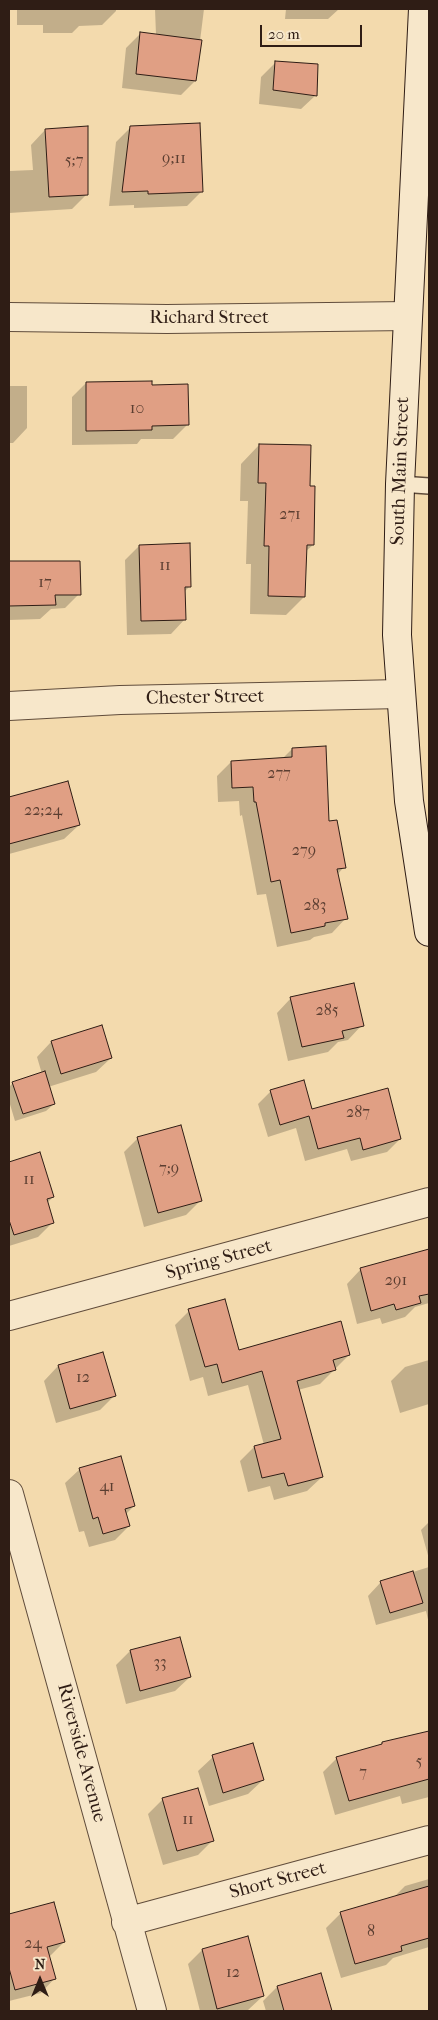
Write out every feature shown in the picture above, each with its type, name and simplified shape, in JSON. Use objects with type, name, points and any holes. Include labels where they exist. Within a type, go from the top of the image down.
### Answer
[{"type":"street","name":"South Main Street","points":[[423,9],[423,140],[408,316],[400,484],[397,635],[409,801],[429,932]]},
{"type":"street","name":"Richard Street","points":[[9,317],[167,319],[408,316]]},
{"type":"street","name":"Chester Street","points":[[9,706],[120,700],[401,694]]},
{"type":"street","name":"Spring Street","points":[[9,1316],[429,1202]]},
{"type":"street","name":"Riverside Avenue","points":[[9,1494],[152,2011]]},
{"type":"street","name":"Short Street","points":[[126,1922],[429,1840]]},
{"type":"lane","points":[[400,484],[429,486]]},
{"type":"building","points":[[140,32],[202,40],[196,81],[136,74]]},
{"type":"building","points":[[275,61],[318,64],[317,96],[273,90]]},
{"type":"building","points":[[200,123],[203,192],[148,194],[148,191],[122,192],[130,126]]},
{"type":"building","points":[[88,126],[88,195],[49,197],[45,129]]},
{"type":"building","points":[[152,381],[152,385],[188,384],[189,425],[152,426],[152,430],[86,431],[86,382]]},
{"type":"building","points":[[259,444],[311,445],[310,486],[315,486],[314,545],[307,545],[305,597],[268,596],[269,546],[264,546],[266,483],[258,483]]},
{"type":"building","points":[[190,543],[191,587],[185,587],[186,620],[141,621],[139,545]]},
{"type":"building","points":[[9,561],[80,561],[81,595],[55,595],[56,605],[9,606]]},
{"type":"building","points":[[326,746],[329,821],[337,820],[346,868],[337,869],[348,919],[325,923],[325,926],[291,933],[280,880],[271,882],[256,802],[254,802],[253,787],[232,788],[231,761],[292,757],[292,748]]},
{"type":"building","points":[[68,781],[80,825],[9,844],[9,797]]},
{"type":"building","points":[[354,983],[364,1026],[342,1031],[344,1038],[302,1047],[290,997]]},
{"type":"building","points":[[102,1025],[112,1058],[61,1074],[51,1041]]},
{"type":"building","points":[[45,1071],[55,1104],[23,1114],[12,1082]]},
{"type":"building","points":[[304,1080],[312,1109],[388,1088],[401,1139],[363,1150],[360,1138],[318,1149],[309,1116],[280,1125],[270,1090]]},
{"type":"building","points":[[181,1125],[202,1201],[158,1213],[137,1137]]},
{"type":"building","points":[[40,1152],[54,1197],[47,1199],[54,1223],[14,1235],[9,1220],[9,1162]]},
{"type":"building","points":[[429,1249],[429,1294],[419,1296],[421,1303],[396,1310],[394,1304],[371,1311],[360,1268]]},
{"type":"building","points":[[225,1299],[239,1350],[341,1321],[350,1355],[333,1360],[336,1370],[297,1381],[323,1477],[288,1486],[284,1473],[262,1478],[254,1446],[281,1439],[262,1371],[222,1383],[217,1364],[205,1367],[188,1309]]},
{"type":"building","points":[[103,1352],[116,1396],[70,1409],[58,1365]]},
{"type":"building","points":[[121,1456],[135,1506],[125,1509],[130,1526],[103,1534],[98,1517],[93,1519],[79,1468]]},
{"type":"building","points":[[413,1571],[423,1603],[390,1613],[380,1581]]},
{"type":"building","points":[[180,1637],[191,1677],[140,1691],[130,1650]]},
{"type":"building","points":[[429,1731],[429,1779],[349,1801],[336,1757],[382,1744],[382,1742]]},
{"type":"building","points":[[253,1743],[264,1780],[223,1793],[212,1755]]},
{"type":"building","points":[[198,1788],[214,1841],[177,1851],[162,1798]]},
{"type":"building","points":[[429,1886],[429,1938],[401,1946],[402,1951],[355,1964],[340,1912]]},
{"type":"building","points":[[54,1902],[65,1942],[47,1947],[56,1979],[15,1990],[9,1968],[9,1914]]},
{"type":"building","points":[[248,1936],[264,1996],[217,2009],[202,1949]]},
{"type":"building","points":[[321,1973],[332,2011],[284,2011],[277,1986]]}]
